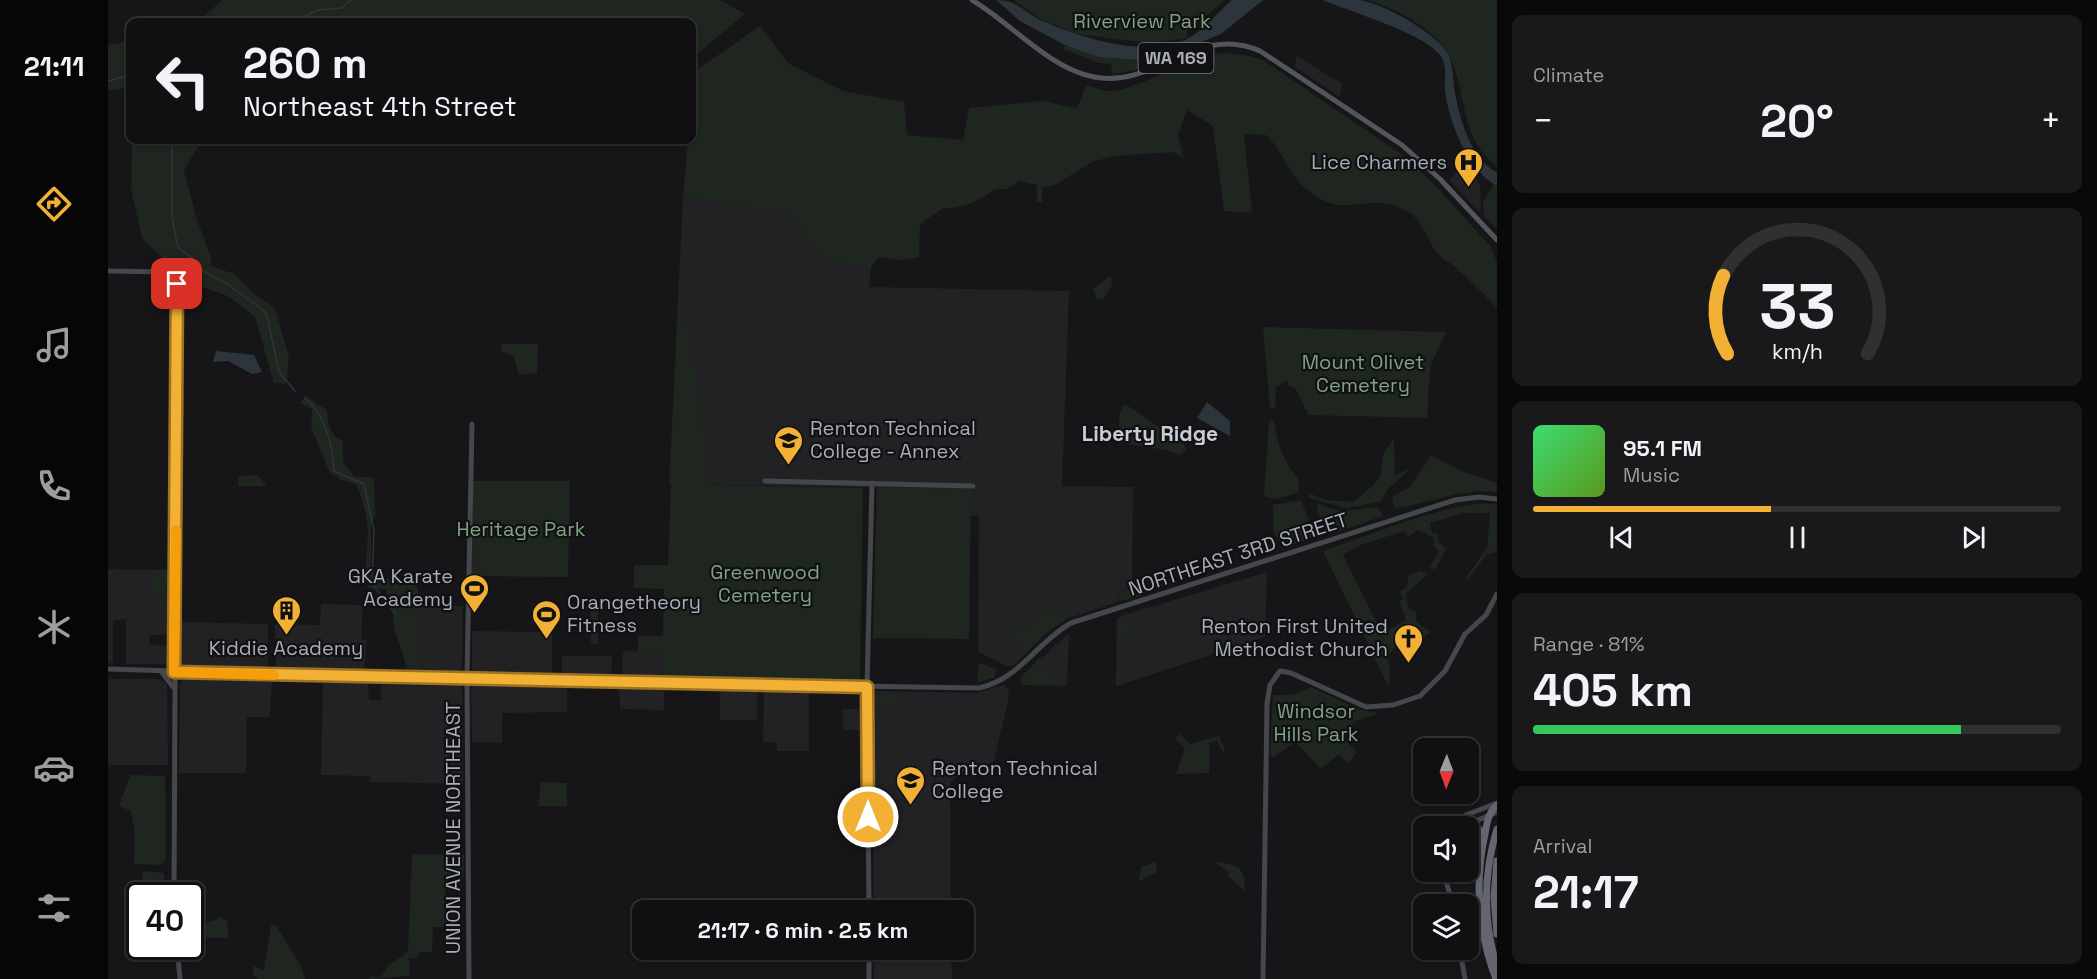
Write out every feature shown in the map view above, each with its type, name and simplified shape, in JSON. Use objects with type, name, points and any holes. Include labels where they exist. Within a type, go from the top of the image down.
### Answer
[{"type":"highway","points":[[1496,979],[1486,951],[1479,911],[1478,876],[1489,815],[1497,804]]},
{"type":"highway","points":[[1497,830],[1489,862],[1486,890],[1489,932],[1497,967]]},
{"type":"highway","points":[[1479,831],[1483,844]]},
{"type":"highway","points":[[1497,861],[1494,897],[1497,934]]},
{"type":"main road","name":"WA 169","points":[[972,0],[1065,67],[1096,78],[1120,78],[1139,74],[1198,48],[1217,44],[1238,44],[1260,51],[1402,145],[1440,179],[1497,240]]},
{"type":"street","points":[[108,271],[168,272],[175,275],[177,371],[174,882]]},
{"type":"street","name":"UNION AVENUE NORTHEAST","points":[[469,979],[467,680],[472,424]]},
{"type":"street","points":[[765,481],[973,486]]},
{"type":"street","points":[[869,900],[867,687],[872,483]]},
{"type":"street","name":"NORTHEAST 3RD STREET","points":[[108,669],[467,680],[971,689],[992,685],[1007,677],[1023,665],[1049,637],[1071,623],[1455,500],[1479,497],[1497,499]]},
{"type":"street","points":[[1263,979],[1267,704],[1270,685],[1280,671],[1291,673],[1359,706],[1378,708],[1413,700],[1432,687],[1445,671],[1465,634],[1486,615],[1497,594]]},
{"type":"street","points":[[161,671],[174,688]]},
{"type":"street","points":[[174,688],[185,672]]},
{"type":"street","points":[[1465,816],[1497,804]]},
{"type":"street","points":[[1479,819],[1497,812]]},
{"type":"street","points":[[178,960],[180,979]]},
{"type":"street","points":[[869,960],[869,979]]},
{"type":"street","points":[[1462,960],[1465,979]]},
{"type":"shaded area","points":[[996,0],[1011,2],[1038,19],[1097,40],[1153,47],[1187,39],[1205,26],[1232,0],[1263,0],[1221,34],[1154,61],[1098,57],[1065,45],[1020,21]]},
{"type":"shaded area","points":[[1323,0],[1360,0],[1383,7],[1410,21],[1443,47],[1449,56],[1456,99],[1467,136],[1480,158],[1497,172],[1497,186],[1477,169],[1456,131],[1447,104],[1445,68],[1440,55],[1431,47],[1403,31]]},
{"type":"shaded area","points":[[1297,56],[1342,84],[1340,97],[1294,66]]},
{"type":"shaded area","points":[[1466,160],[1480,185],[1481,214],[1449,180]]},
{"type":"shaded area","points":[[683,197],[791,214],[816,250],[833,262],[871,267],[869,287],[1069,291],[1062,486],[1133,487],[1132,591],[1118,590],[1118,602],[1069,618],[1049,630],[1013,666],[1007,666],[978,652],[979,516],[971,516],[971,489],[669,484]]},
{"type":"shaded area","points":[[216,351],[254,355],[262,372],[252,374],[228,361],[213,362]]},
{"type":"shaded area","points":[[1207,402],[1230,421],[1230,436],[1197,418]]},
{"type":"shaded area","points":[[108,569],[151,570],[151,593],[171,593],[171,635],[150,635],[150,645],[170,646],[167,664],[126,664],[126,619],[113,620],[113,663],[108,663]]},
{"type":"shaded area","points":[[1267,572],[1265,637],[1120,685],[1121,616]]},
{"type":"shaded area","points":[[321,604],[363,605],[361,640],[367,640],[364,671],[280,670],[276,666],[275,624],[320,625]]},
{"type":"shaded area","points":[[420,605],[463,606],[462,668],[457,673],[420,673]]},
{"type":"shaded area","points":[[178,622],[268,624],[268,666],[264,669],[181,666],[176,662]]},
{"type":"shaded area","points":[[472,631],[552,632],[552,676],[472,675]]},
{"type":"shaded area","points":[[1069,633],[1067,686],[1021,685],[1021,677]]},
{"type":"shaded area","points":[[623,651],[663,652],[663,678],[622,677]]},
{"type":"shaded area","points":[[562,656],[612,656],[611,677],[562,676]]},
{"type":"shaded area","points":[[185,677],[272,681],[270,717],[247,717],[246,773],[179,773],[180,684]]},
{"type":"shaded area","points":[[108,679],[158,679],[167,684],[168,765],[108,765]]},
{"type":"shaded area","points":[[323,683],[368,683],[369,700],[381,700],[381,685],[462,686],[463,784],[370,782],[370,776],[321,775]]},
{"type":"shaded area","name":"Renton Technical College","points":[[1004,685],[1009,690],[993,764],[972,766],[950,782],[951,900],[874,900],[872,695],[876,691],[976,693]]},
{"type":"shaded area","points":[[471,687],[567,687],[567,712],[502,713],[502,743],[472,742]]},
{"type":"shaded area","points":[[619,687],[662,688],[664,690],[664,710],[620,709]]},
{"type":"shaded area","points":[[720,690],[757,691],[757,720],[720,720]]},
{"type":"shaded area","points":[[764,692],[809,692],[809,751],[777,751],[777,743],[763,742]]},
{"type":"shaded area","points":[[843,709],[863,709],[863,730],[843,730]]},
{"type":"shaded area","points":[[874,960],[951,960],[952,979],[874,979]]},
{"type":"green space","points":[[222,0],[720,0],[745,14],[696,55],[696,18],[202,18]]},
{"type":"green space","name":"Riverview Park","points":[[1014,0],[1225,0],[1187,31],[1187,38],[1148,43],[1077,34],[1040,19]]},
{"type":"green space","points":[[1368,0],[1497,0],[1497,166],[1485,156],[1471,132],[1452,62],[1438,40],[1405,16]]},
{"type":"green space","points":[[760,26],[788,63],[843,91],[904,102],[907,135],[963,140],[969,108],[1043,101],[1077,108],[1086,85],[1107,91],[1119,90],[1213,54],[1228,53],[1263,60],[1401,154],[1433,183],[1491,247],[1497,262],[1497,308],[1460,271],[1441,257],[1411,214],[1388,204],[1344,205],[1322,200],[1295,178],[1266,135],[1244,134],[1252,213],[1224,211],[1213,126],[1187,110],[1178,135],[1184,159],[1173,152],[1114,156],[1092,162],[1053,186],[1042,187],[1042,202],[1037,202],[1037,185],[1020,181],[1006,189],[995,189],[971,203],[944,208],[920,224],[919,257],[902,260],[879,257],[871,267],[833,262],[816,250],[791,214],[683,197],[688,144],[696,144],[696,71]]},
{"type":"green space","points":[[126,42],[126,88],[108,91],[108,45]]},
{"type":"green space","points":[[1065,45],[1098,57],[1154,61],[1137,70],[1112,74],[1111,64],[1064,50]]},
{"type":"green space","points":[[132,144],[200,144],[184,170],[197,220],[211,257],[211,266],[234,274],[252,292],[275,308],[289,357],[286,384],[274,383],[255,317],[228,296],[185,281],[142,238],[131,189]]},
{"type":"green space","points":[[1494,184],[1497,186],[1497,229],[1484,216],[1483,202]]},
{"type":"green space","points":[[1111,275],[1112,285],[1103,299],[1097,300],[1093,289]]},
{"type":"green space","name":"Greenwood Cemetery","points":[[678,298],[691,337],[710,485],[863,488],[860,681],[663,678],[663,652],[638,652],[638,636],[663,636],[664,589],[634,588],[634,565],[668,565]]},
{"type":"green space","name":"Mount Olivet Cemetery","points":[[1263,327],[1446,332],[1430,367],[1427,418],[1308,415],[1296,389],[1289,386],[1287,380],[1276,387],[1275,408],[1270,408]]},
{"type":"green space","points":[[501,344],[538,344],[537,373],[519,375],[514,356],[501,351]]},
{"type":"green space","points":[[306,396],[327,410],[330,428],[343,441],[343,462],[354,476],[374,478],[375,516],[371,523],[371,578],[416,579],[420,605],[420,673],[407,672],[394,625],[392,604],[385,589],[369,588],[366,571],[367,521],[361,498],[356,484],[341,480],[329,471],[311,427],[312,409],[300,403]]},
{"type":"green space","points":[[1125,404],[1184,444],[1186,450],[1180,455],[1166,450],[1121,443],[1119,418]]},
{"type":"green space","points":[[1269,421],[1274,421],[1282,452],[1299,480],[1298,493],[1274,499],[1264,496]]},
{"type":"green space","points":[[1394,438],[1395,475],[1411,468],[1389,488],[1380,502],[1346,508],[1309,498],[1309,493],[1325,500],[1353,502],[1374,485],[1380,476],[1384,453]]},
{"type":"green space","points":[[1431,455],[1464,472],[1497,483],[1497,492],[1458,494],[1395,508],[1392,497],[1410,487]]},
{"type":"green space","points":[[257,475],[267,486],[238,486],[239,476]]},
{"type":"green space","name":"Heritage Park","points":[[473,481],[570,481],[568,577],[472,576]]},
{"type":"green space","points":[[877,487],[971,489],[969,639],[873,638]]},
{"type":"green space","points":[[1301,500],[1315,537],[1284,548],[1273,531],[1273,505]]},
{"type":"green space","points":[[1316,503],[1339,511],[1378,507],[1383,516],[1329,535],[1321,524]]},
{"type":"green space","points":[[1485,503],[1497,505],[1497,549],[1494,553],[1487,554],[1467,580],[1465,579],[1487,548],[1490,513],[1464,513],[1430,523],[1432,533],[1437,533],[1439,543],[1446,549],[1435,570],[1430,567],[1439,551],[1433,545],[1434,538],[1418,530],[1408,537],[1405,531],[1360,545],[1343,555],[1375,619],[1385,632],[1406,620],[1399,601],[1403,599],[1400,591],[1407,587],[1409,575],[1420,571],[1428,574],[1406,594],[1408,607],[1416,612],[1416,621],[1431,633],[1418,640],[1411,630],[1387,656],[1390,670],[1389,688],[1323,551],[1423,516]]},
{"type":"green space","points":[[151,570],[172,570],[171,593],[151,593]]},
{"type":"green space","points":[[1210,572],[1141,592],[1141,596],[1119,601],[1119,591],[1130,591],[1131,595],[1144,587],[1166,584]]},
{"type":"green space","points":[[1042,609],[1068,614],[1068,617],[1042,636],[1013,666],[1007,666],[1004,664],[1010,664],[1010,658],[1020,655],[1020,644],[1011,644],[1011,634],[1004,634],[1004,621],[999,618],[1011,618],[1011,628],[1033,628],[1034,610]]},
{"type":"green space","points":[[591,610],[598,611],[598,645],[591,644]]},
{"type":"green space","points":[[1128,613],[1130,626],[1139,632],[1122,638],[1123,667],[1130,668],[1123,685],[1116,685],[1117,619]]},
{"type":"green space","points":[[1040,658],[1055,685],[1021,685],[1021,677]]},
{"type":"green space","points":[[979,663],[996,669],[995,677],[977,683]]},
{"type":"green space","name":"Windsor Hills Park","points":[[1311,687],[1360,710],[1379,713],[1355,721],[1342,737],[1357,752],[1349,763],[1338,755],[1321,769],[1295,742],[1272,758],[1270,752],[1273,695],[1292,695]]},
{"type":"green space","points":[[873,695],[897,695],[894,707],[873,707]]},
{"type":"green space","points":[[1180,734],[1190,744],[1219,736],[1225,750],[1223,753],[1217,740],[1209,743],[1209,773],[1176,774],[1185,748],[1175,739]]},
{"type":"green space","points":[[130,775],[165,776],[166,860],[162,865],[134,864],[135,833],[131,811],[119,806]]},
{"type":"green space","points":[[541,782],[567,783],[567,806],[538,806]]},
{"type":"green space","points":[[412,854],[464,855],[463,879],[445,879],[446,927],[433,927],[432,952],[419,952],[418,958],[409,958],[409,976],[370,979],[370,977],[381,977],[389,965],[408,952]]},
{"type":"green space","points":[[1156,862],[1157,872],[1138,882],[1141,867]]},
{"type":"green space","points":[[1215,862],[1229,864],[1242,872],[1245,883],[1244,891],[1227,875],[1229,873]]},
{"type":"green space","points":[[142,871],[164,873],[164,882],[143,882]]},
{"type":"green space","points":[[220,916],[227,921],[229,938],[204,936],[204,923],[216,920]]},
{"type":"green space","points":[[271,925],[276,925],[301,966],[305,979],[259,979],[253,975],[253,966],[264,970]]},
{"type":"waterway","points":[[301,18],[319,10],[342,8],[351,0]]},
{"type":"waterway","points":[[108,81],[126,76]]},
{"type":"waterway","points":[[172,144],[172,217],[178,248],[191,257],[205,272],[226,283],[263,310],[267,316],[279,372],[295,391]]},
{"type":"waterway","points":[[305,398],[318,413],[327,431],[334,471],[364,484],[374,531],[372,584],[395,613]]},
{"type":"slow traffic","points":[[176,530],[174,672],[274,675]]},
{"type":"place","name":"Lice Charmers","points":[[1468,188]]},
{"type":"place","name":"Renton Technical College - Annex","points":[[789,466]]},
{"type":"place","name":"GKA Karate Academy","points":[[474,614]]},
{"type":"place","name":"Kiddie Academy","points":[[286,636]]},
{"type":"place","name":"Orangetheory Fitness","points":[[546,640]]},
{"type":"place","name":"Renton First United Methodist Church","points":[[1409,664]]},
{"type":"place","name":"Renton Technical College","points":[[911,806]]},
{"type":"district","name":"Liberty Ridge","points":[[1150,434]]},
{"type":"route","points":[[177,284],[174,672],[867,687],[868,817]]}]
